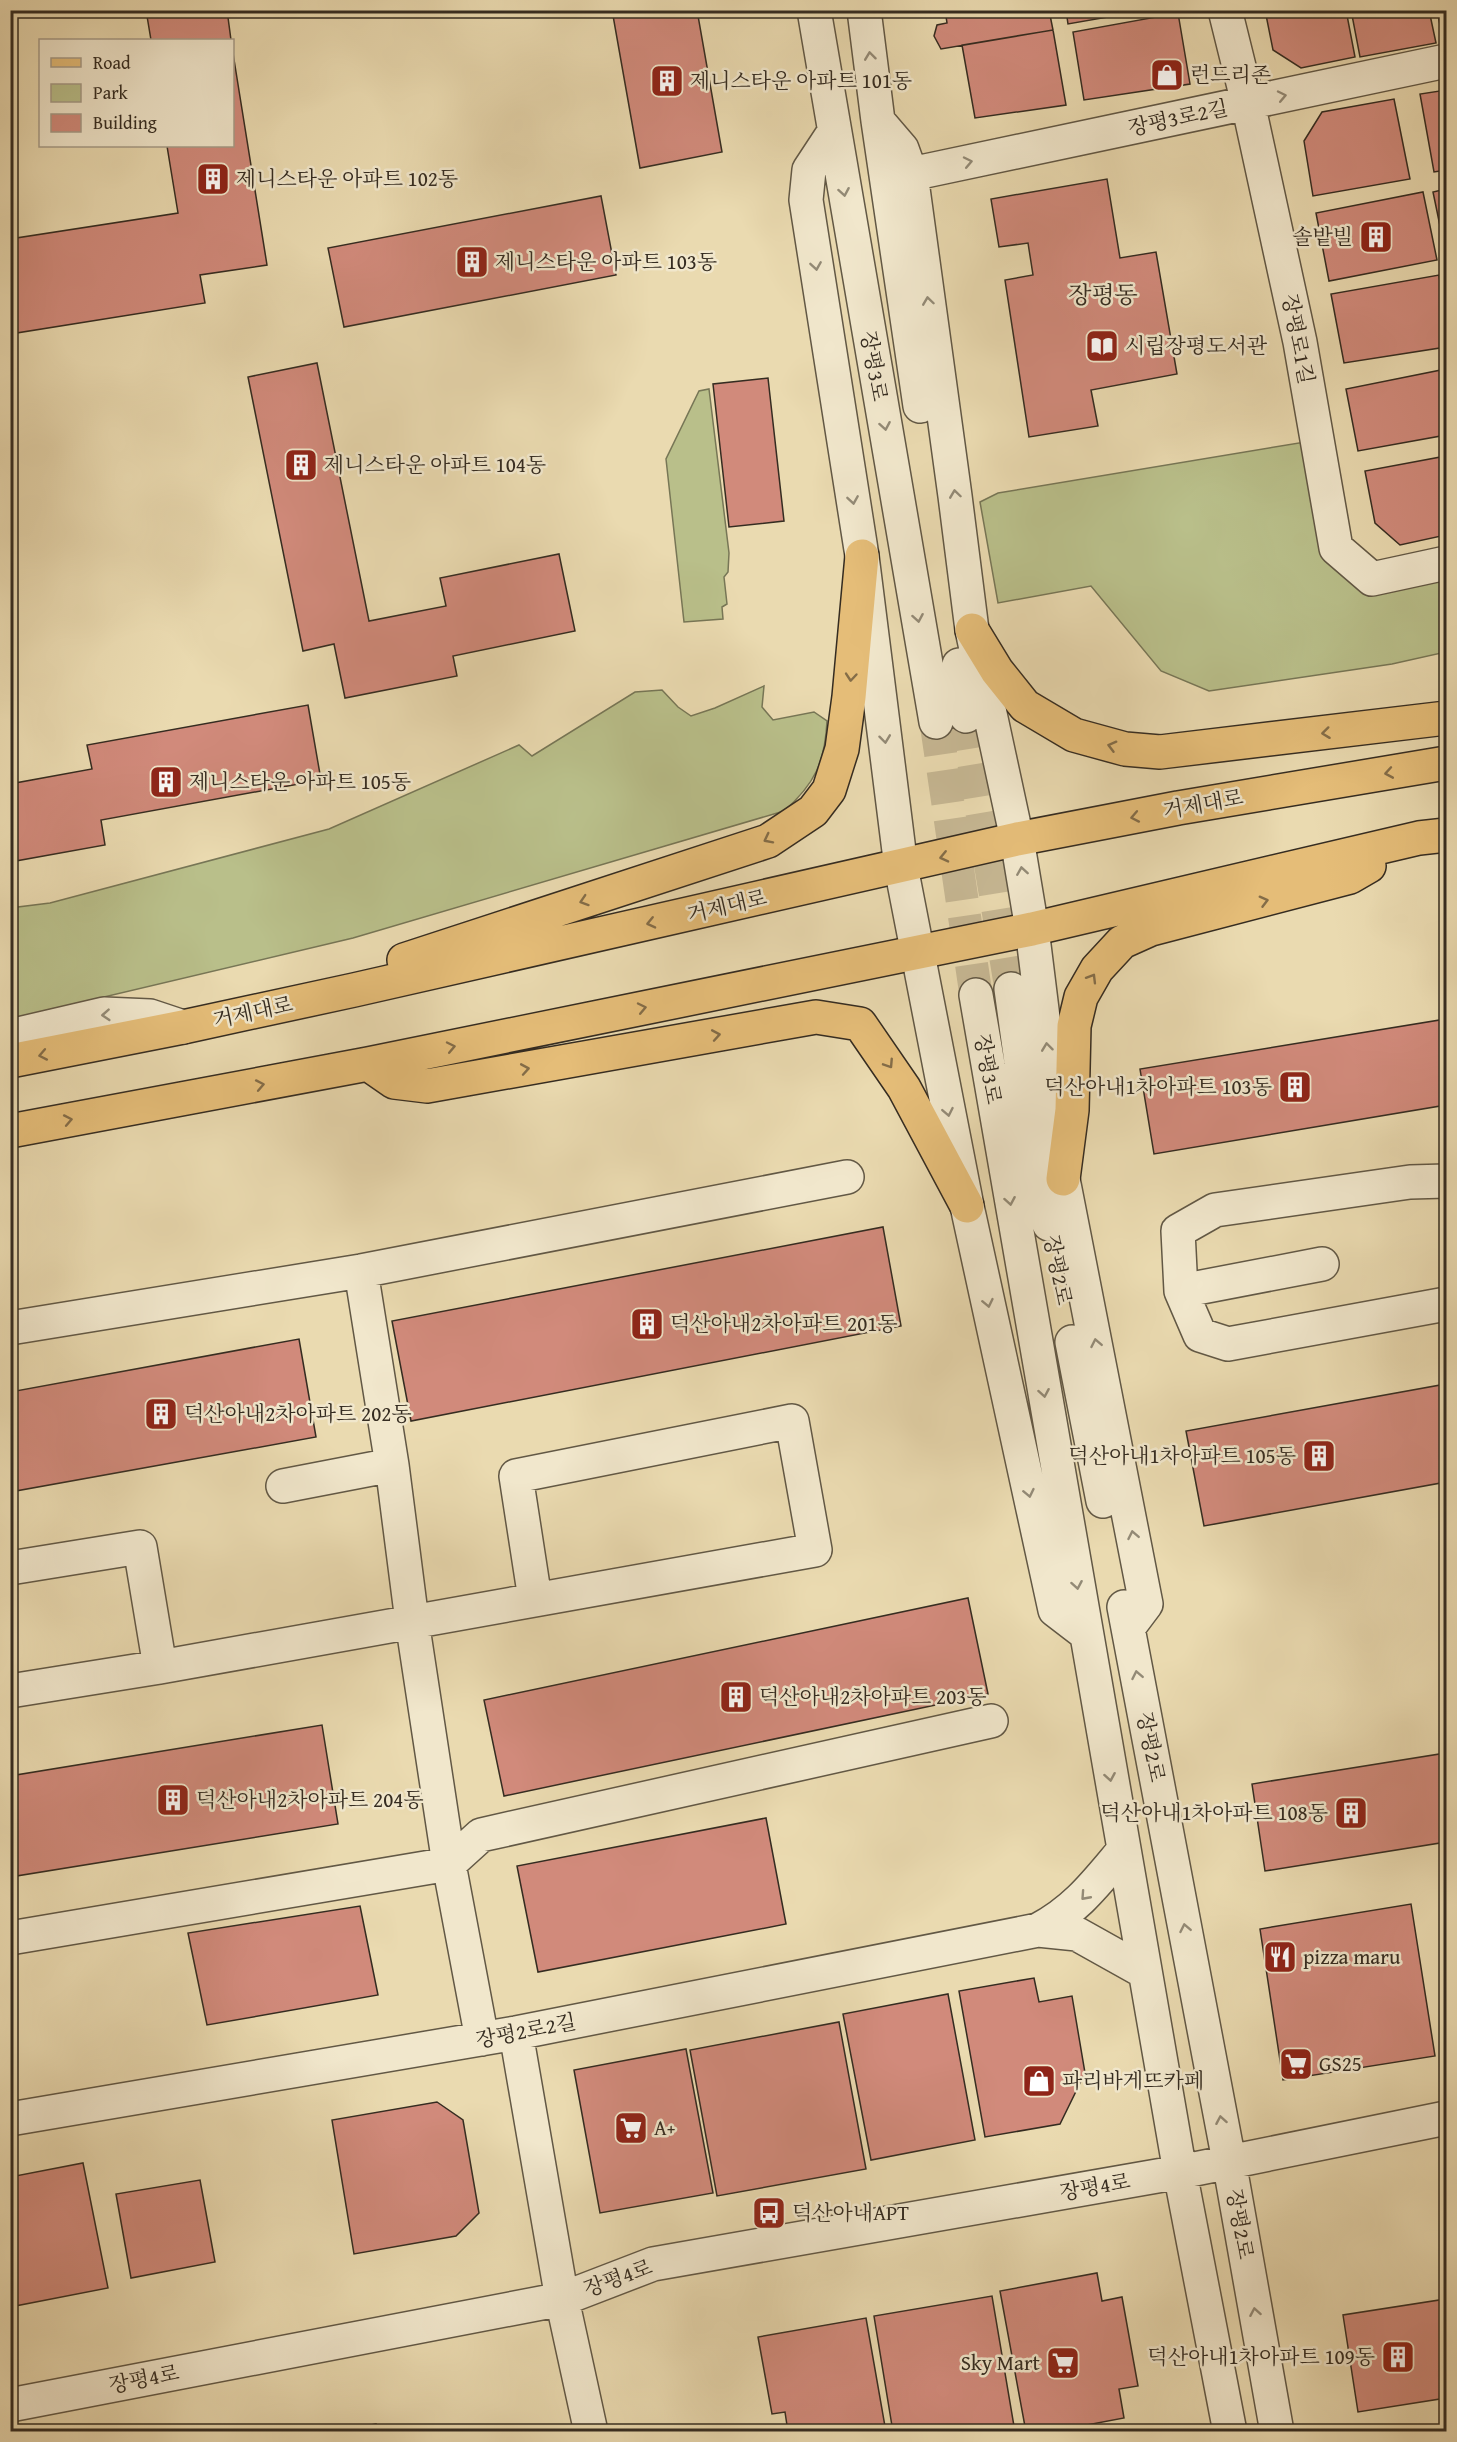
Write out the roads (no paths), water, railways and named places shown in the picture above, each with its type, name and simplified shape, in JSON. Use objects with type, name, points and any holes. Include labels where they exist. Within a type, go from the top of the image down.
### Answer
[{"type":"main road","points":[[354,990],[365,977],[383,966],[768,841],[813,811],[829,790],[842,749],[862,556]]},
{"type":"main road","points":[[972,630],[997,671],[1025,706],[1074,735],[1125,750],[1160,752],[1446,718]]},
{"type":"main road","name":"거제대로","points":[[10,1061],[354,990],[1017,839],[1178,808],[1446,763]]},
{"type":"main road","points":[[10,1131],[368,1064],[1032,929],[1432,836]]},
{"type":"main road","points":[[1063,1179],[1072,1110],[1074,1026],[1081,997],[1097,969],[1122,942],[1151,929],[1350,877],[1432,836]]},
{"type":"main road","points":[[368,1064],[394,1082],[427,1086],[816,1017],[860,1024],[904,1088],[967,1206]]},
{"type":"street","name":"장평3로","points":[[814,10],[834,132],[951,719],[864,10]]},
{"type":"street","name":"장평로1길","points":[[1226,10],[1300,342],[1336,548],[1372,579],[1446,563]]},
{"type":"street","name":"장평3로2길","points":[[910,174],[1446,61]]},
{"type":"street","points":[[878,121],[902,149],[910,174],[954,484],[972,630],[1017,839],[1032,929],[1063,1179],[1146,1604],[1128,1628]]},
{"type":"street","points":[[834,132],[809,170],[806,200],[862,556],[901,867],[967,1206],[1055,1610],[1085,1633]]},
{"type":"street","name":"장평3로","points":[[1011,989],[1031,1134]]},
{"type":"street","name":"장평3로","points":[[975,995],[1000,1143]]},
{"type":"street","points":[[10,1036],[104,1014],[150,1016],[183,1027]]},
{"type":"street","name":"장평2로","points":[[1031,1134],[1128,1628],[1277,2432]]},
{"type":"street","name":"장평2로","points":[[1000,1143],[1180,2172],[1230,2432]]},
{"type":"street","points":[[10,1328],[361,1271],[847,1177]]},
{"type":"street","points":[[1446,1181],[1410,1182],[1215,1210],[1178,1231],[1181,1291],[1200,1335],[1228,1344],[1446,1304]]},
{"type":"street","points":[[1181,1291],[1322,1264]]},
{"type":"street","points":[[361,1271],[392,1465],[412,1621],[449,1864],[482,2039]]},
{"type":"street","points":[[10,1691],[160,1667],[815,1550],[792,1421],[516,1476],[535,1599]]},
{"type":"street","points":[[283,1486],[392,1465]]},
{"type":"street","points":[[10,1568],[140,1547],[160,1667]]},
{"type":"street","points":[[10,1938],[449,1864],[481,1835],[991,1721]]},
{"type":"street","points":[[1038,1930],[1065,1914],[1081,1901],[1123,1851]]},
{"type":"street","points":[[1038,1930],[1077,1934],[1145,1972]]},
{"type":"street","name":"장평2로2길","points":[[10,2119],[516,2033],[1038,1930]]},
{"type":"street","points":[[516,2033],[562,2299],[591,2432]]},
{"type":"street","name":"장평4로","points":[[10,2405],[562,2299],[653,2265],[1180,2172],[1446,2118]]},
{"type":"tunnel","points":[[966,716],[1011,989]]},
{"type":"tunnel","points":[[936,722],[976,995]]},
{"type":"place","name":"런드리존","points":[[1167,75]]},
{"type":"place","name":"제니스타운 아파트 101동","points":[[667,81]]},
{"type":"place","name":"제니스타운 아파트 102동","points":[[213,179]]},
{"type":"place","name":"솔밭빌","points":[[1376,237]]},
{"type":"place","name":"제니스타운 아파트 103동","points":[[472,262]]},
{"type":"place","name":"시립장평도서관","points":[[1102,346]]},
{"type":"place","name":"제니스타운 아파트 104동","points":[[301,465]]},
{"type":"place","name":"제니스타운 아파트 105동","points":[[166,782]]},
{"type":"place","name":"덕산아내1차아파트 103동","points":[[1295,1087]]},
{"type":"place","name":"덕산아내2차아파트 201동","points":[[647,1324]]},
{"type":"place","name":"덕산아내2차아파트 202동","points":[[161,1414]]},
{"type":"place","name":"덕산아내1차아파트 105동","points":[[1319,1456]]},
{"type":"place","name":"덕산아내2차아파트 203동","points":[[736,1697]]},
{"type":"place","name":"덕산아내2차아파트 204동","points":[[173,1800]]},
{"type":"place","name":"덕산아내1차아파트 108동","points":[[1351,1813]]},
{"type":"place","name":"pizza maru","points":[[1280,1957]]},
{"type":"place","name":"GS25","points":[[1296,2064]]},
{"type":"place","name":"파리바게뜨카페","points":[[1039,2081]]},
{"type":"place","name":"A+","points":[[631,2128]]},
{"type":"place","name":"덕산아내APT","points":[[769,2213]]},
{"type":"place","name":"덕산아내1차아파트 109동","points":[[1398,2357]]},
{"type":"place","name":"Sky Mart","points":[[1063,2363]]},
{"type":"district","name":"장평동","points":[[1103,295]]}]
